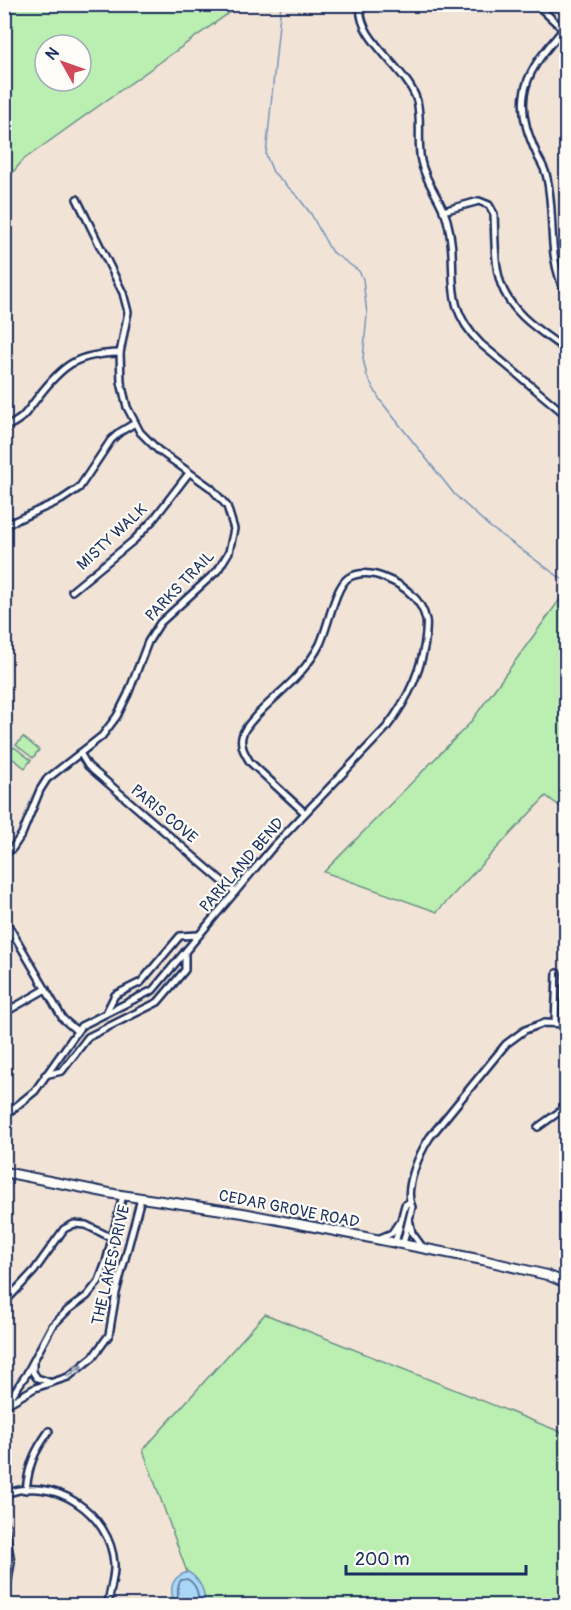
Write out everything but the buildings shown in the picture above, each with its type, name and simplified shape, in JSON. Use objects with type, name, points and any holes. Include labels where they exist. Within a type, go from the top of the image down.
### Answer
[{"type":"main road","name":"CEDAR GROVE ROAD","points":[[4,1172],[123,1195],[243,1213],[423,1248],[547,1275],[567,1283]]},
{"type":"street","points":[[361,4],[362,18],[370,37],[413,89],[418,105],[421,162],[447,218],[452,246],[453,297],[459,315],[481,344],[567,415]]},
{"type":"street","points":[[536,4],[566,29],[536,63],[529,76],[524,96],[528,134],[547,178],[554,261],[558,279],[567,294]]},
{"type":"street","name":"PARKS TRAIL","points":[[4,854],[12,849],[22,834],[40,790],[47,779],[102,736],[117,716],[148,642],[160,623],[218,570],[229,552],[234,529],[227,506],[211,488],[158,450],[140,432],[135,423],[127,406],[121,382],[120,353],[128,312],[123,293],[78,199]]},
{"type":"street","points":[[443,212],[479,201],[489,205],[494,214],[498,268],[504,291],[527,321],[567,350]]},
{"type":"street","points":[[4,428],[22,419],[54,376],[72,362],[94,354],[120,353]]},
{"type":"street","points":[[8,524],[61,500],[80,488],[111,440],[135,423]]},
{"type":"street","name":"MISTY WALK","points":[[72,591],[134,540],[153,520],[189,472]]},
{"type":"street","name":"PARKLAND BEND","points":[[4,1116],[35,1091],[81,1026],[153,990],[272,848],[386,728],[397,714],[410,692],[421,659],[427,621],[417,602],[403,585],[382,577],[360,573],[347,579],[338,590],[329,622],[314,653],[292,683],[248,724],[242,735],[245,754],[250,762],[305,813]]},
{"type":"street","name":"PARIS COVE","points":[[80,753],[88,766],[235,892]]},
{"type":"street","points":[[4,918],[63,1019],[78,1031]]},
{"type":"street","name":"PARKLAND BEND","points":[[105,1015],[115,995],[141,982],[180,936],[200,934]]},
{"type":"street","name":"PARKLAND BEND","points":[[45,1075],[62,1071],[88,1037],[158,1002],[185,970],[185,952]]},
{"type":"street","points":[[555,1023],[558,973]]},
{"type":"street","points":[[4,1013],[46,989]]},
{"type":"street","points":[[399,1244],[412,1207],[410,1202],[412,1180],[420,1153],[430,1137],[506,1044],[525,1030],[544,1023],[567,1024]]},
{"type":"street","points":[[537,1127],[567,1107]]},
{"type":"street","name":"THE LAKES DRIVE","points":[[4,1406],[26,1375],[52,1326],[87,1296],[99,1281],[123,1195]]},
{"type":"street","name":"THE LAKES DRIVE","points":[[4,1406],[35,1388],[68,1377],[93,1357],[109,1335],[116,1293],[141,1198]]},
{"type":"street","points":[[399,1244],[405,1205],[410,1202]]},
{"type":"street","points":[[376,1239],[392,1233],[402,1218]]},
{"type":"street","points":[[409,1220],[412,1233],[423,1248]]},
{"type":"street","name":"THE LAKES DRIVE","points":[[4,1304],[34,1271],[64,1229],[74,1224],[86,1224],[112,1238]]},
{"type":"street","points":[[33,1361],[33,1372],[37,1378],[51,1382]]},
{"type":"street","points":[[26,1490],[29,1467],[49,1431]]},
{"type":"street","points":[[4,1495],[41,1489],[65,1495],[82,1505],[100,1523],[110,1546],[114,1564],[108,1605]]},
{"type":"street","points":[[4,1521],[11,1562],[4,1605]]},
{"type":"green space","points":[[5,4],[240,4],[240,5],[23,160],[5,182]]},
{"type":"green space","points":[[566,591],[566,811],[546,796],[437,912],[324,872],[470,723]]},
{"type":"green space","points":[[23,737],[39,750],[33,758],[16,745]]},
{"type":"green space","points":[[14,747],[31,760],[25,768],[8,755]]},
{"type":"green space","points":[[265,1314],[566,1434],[566,1605],[207,1605],[188,1575],[143,1450]]},
{"type":"water","points":[[188,1572],[201,1586],[204,1605],[169,1605],[173,1599],[172,1585],[179,1576]]},
{"type":"waterway","points":[[281,4],[266,155],[273,172],[311,214],[331,251],[359,271],[363,279],[367,314],[363,359],[367,376],[380,400],[455,495],[490,527],[566,582]]}]
